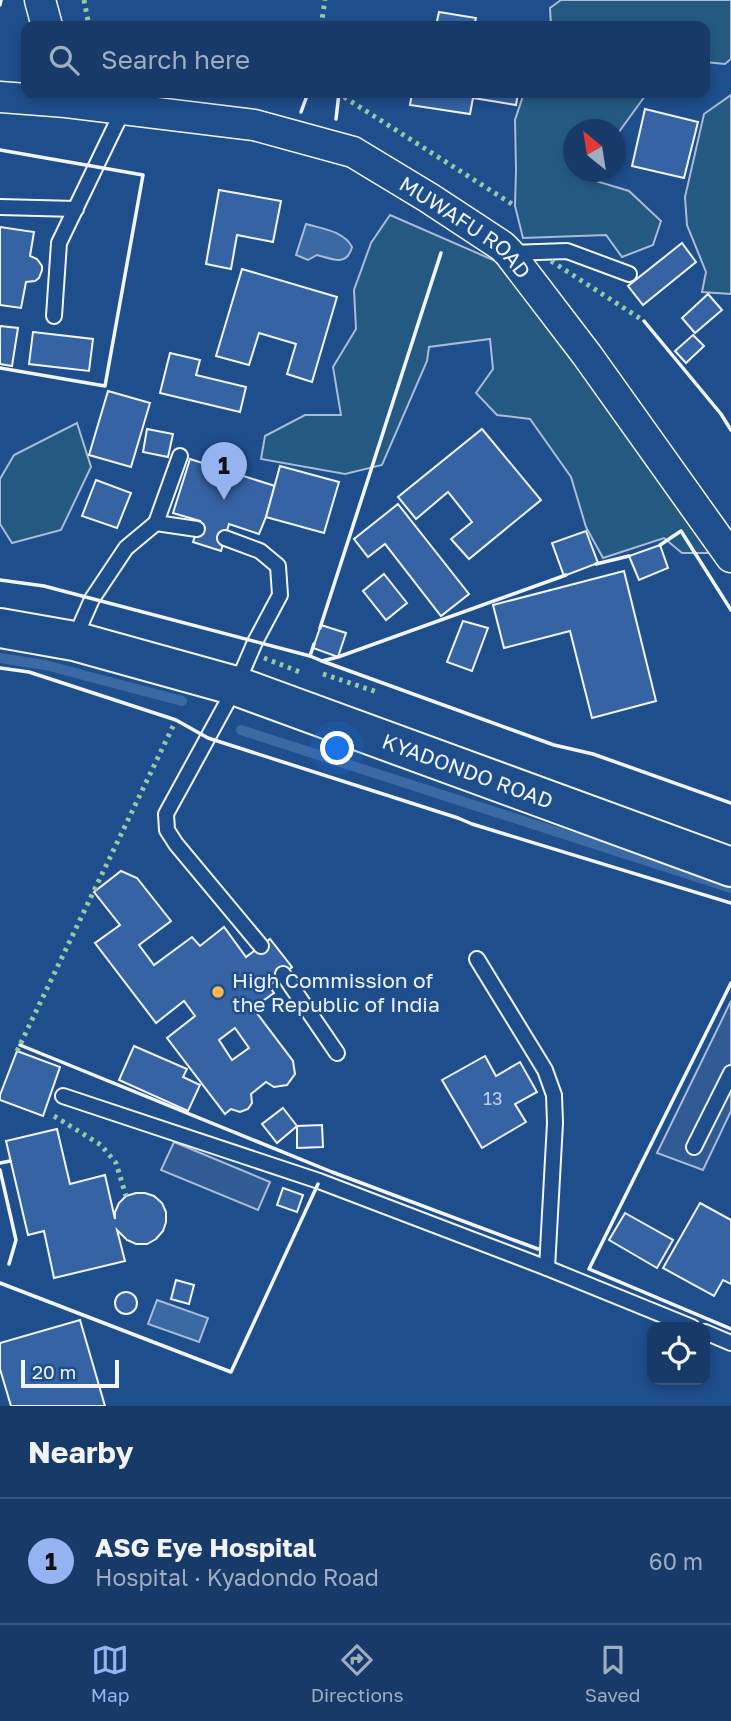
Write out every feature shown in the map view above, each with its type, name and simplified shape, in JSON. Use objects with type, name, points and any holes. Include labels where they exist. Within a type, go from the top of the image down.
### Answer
[{"type":"main road","name":"KYADONDO ROAD","points":[[0,628],[74,641],[236,686],[731,867]]},
{"type":"street","points":[[40,0],[46,21]]},
{"type":"street","name":"MUWAFU ROAD","points":[[0,97],[21,97]]},
{"type":"street","name":"MUWAFU ROAD","points":[[69,98],[123,110],[254,125],[353,152],[502,246],[587,355],[731,557]]},
{"type":"lane","points":[[54,316],[59,243],[123,110]]},
{"type":"lane","points":[[0,207],[76,209]]},
{"type":"lane","points":[[509,253],[566,251],[629,274]]},
{"type":"lane","points":[[74,641],[92,599],[126,548],[156,523],[180,456]]},
{"type":"lane","points":[[156,523],[197,529]]},
{"type":"lane","points":[[225,538],[260,551],[278,566],[281,595],[255,642],[236,686],[166,814],[167,830],[261,946]]},
{"type":"lane","points":[[477,959],[545,1070],[554,1096],[547,1268]]},
{"type":"lane","points":[[282,974],[337,1053]]},
{"type":"lane","points":[[694,1147],[731,1073]]},
{"type":"lane","points":[[62,1096],[319,1181],[680,1322]]},
{"type":"lane","points":[[710,1334],[731,1343]]},
{"type":"shaded area","points":[[561,0],[731,0],[731,59],[725,64],[710,62],[710,21],[551,21],[550,8]]},
{"type":"shaded area","points":[[731,95],[731,294],[702,292],[706,272],[687,225],[685,197],[704,114]]},
{"type":"shaded area","points":[[522,98],[644,98],[626,122],[626,119],[563,119],[563,182],[599,182],[629,191],[661,221],[653,245],[622,257],[606,235],[523,238],[515,206],[515,120]]},
{"type":"shaded area","points":[[390,215],[500,263],[701,529],[709,553],[682,553],[664,538],[603,558],[586,527],[571,477],[530,419],[497,415],[476,393],[493,369],[490,339],[429,347],[427,361],[382,465],[345,474],[261,459],[265,436],[305,415],[341,415],[333,367],[356,329],[354,290],[371,243]]},
{"type":"shaded area","points":[[306,224],[344,237],[352,247],[350,253],[338,260],[317,255],[308,260],[296,255]]},
{"type":"shaded area","points":[[77,423],[91,467],[61,530],[12,543],[0,524],[0,479],[14,455]]},
{"type":"shaded area","points":[[731,1001],[731,1111],[703,1170],[657,1153]]},
{"type":"shaded area","points":[[174,1142],[270,1182],[258,1210],[161,1170]]},
{"type":"shaded area","points":[[157,1300],[208,1318],[199,1342],[148,1324]]},
{"type":"building","points":[[439,12],[476,18],[475,21],[437,21]]},
{"type":"building","points":[[411,98],[473,98],[470,114],[410,105]]},
{"type":"building","points":[[473,98],[517,98],[516,105]]},
{"type":"building","points":[[645,109],[698,122],[684,178],[632,166]]},
{"type":"building","points":[[219,190],[281,201],[273,242],[237,235],[231,269],[206,264]]},
{"type":"building","points":[[0,227],[34,232],[30,256],[37,259],[42,270],[35,281],[26,282],[21,308],[0,305]]},
{"type":"building","points":[[682,243],[696,262],[643,305],[628,286]]},
{"type":"building","points":[[242,269],[337,297],[312,382],[287,374],[296,344],[259,333],[249,365],[216,356]]},
{"type":"building","points":[[708,294],[722,310],[695,333],[682,318]]},
{"type":"building","points":[[0,326],[18,328],[12,366],[0,364]]},
{"type":"building","points":[[33,332],[93,339],[89,371],[29,364]]},
{"type":"building","points":[[693,335],[704,346],[686,363],[675,351]]},
{"type":"building","points":[[170,353],[200,360],[196,375],[246,387],[240,412],[160,393]]},
{"type":"building","points":[[108,391],[150,403],[131,467],[89,455]]},
{"type":"building","points":[[147,429],[173,434],[168,457],[143,452]]},
{"type":"building","points":[[482,429],[541,500],[469,559],[451,539],[472,522],[448,492],[416,519],[398,497]]},
{"type":"building","points":[[190,459],[275,486],[259,534],[229,524],[221,551],[193,542],[200,521],[173,513]]},
{"type":"building","points":[[280,466],[339,482],[324,533],[266,517]]},
{"type":"building","points":[[96,480],[131,493],[117,528],[82,516]]},
{"type":"building","points":[[398,504],[469,594],[441,616],[385,544],[368,557],[354,539]]},
{"type":"building","points":[[586,531],[598,563],[564,576],[552,543]]},
{"type":"building","points":[[660,545],[668,568],[639,580],[629,556]]},
{"type":"building","points":[[624,571],[656,701],[592,718],[570,631],[504,648],[493,605]]},
{"type":"building","points":[[384,574],[407,603],[386,620],[363,591]]},
{"type":"building","points":[[463,621],[488,628],[472,671],[447,662]]},
{"type":"building","points":[[321,625],[346,633],[338,657],[313,648]]},
{"type":"building","points":[[121,871],[137,878],[171,921],[139,945],[154,965],[192,937],[200,946],[224,927],[246,957],[270,939],[292,967],[269,986],[274,993],[253,1008],[293,1061],[295,1074],[287,1085],[274,1087],[266,1082],[251,1094],[252,1103],[248,1109],[240,1112],[231,1109],[225,1114],[167,1038],[195,1016],[184,1001],[156,1023],[95,943],[120,925],[94,892]],"holes":[[[235,1028],[249,1048],[232,1060],[219,1040]]]},
{"type":"building","points":[[134,1046],[187,1069],[183,1077],[200,1085],[188,1111],[119,1080]]},
{"type":"building","points":[[17,1051],[60,1067],[43,1116],[0,1100]]},
{"type":"building","points":[[485,1056],[496,1076],[520,1062],[537,1092],[515,1104],[526,1122],[482,1148],[442,1080]]},
{"type":"building","points":[[283,1108],[297,1126],[277,1143],[262,1124]]},
{"type":"building","points":[[322,1125],[323,1147],[297,1148],[297,1126]]},
{"type":"building","points":[[57,1129],[70,1184],[105,1175],[115,1219],[119,1203],[126,1196],[145,1193],[162,1203],[166,1222],[163,1231],[147,1244],[136,1244],[127,1240],[117,1230],[125,1261],[54,1278],[44,1231],[28,1235],[6,1141]]},
{"type":"building","points":[[283,1188],[303,1195],[297,1212],[277,1205]]},
{"type":"building","points":[[700,1203],[731,1220],[731,1284],[723,1280],[714,1296],[663,1268]]},
{"type":"building","points":[[625,1213],[673,1240],[657,1268],[609,1240]]},
{"type":"building","points":[[176,1280],[194,1285],[189,1304],[171,1299]]},
{"type":"building","points":[[126,1292],[134,1295],[137,1303],[134,1311],[126,1314],[118,1311],[115,1303],[118,1295]]},
{"type":"building","points":[[80,1320],[105,1406],[11,1406],[0,1369],[0,1343]]},
{"type":"waterway","points":[[0,658],[45,665],[182,701]]},
{"type":"waterway","points":[[241,730],[731,888]]},
{"type":"hedge","points":[[84,0],[88,21]]},
{"type":"hedge","points":[[322,21],[325,0]]},
{"type":"hedge","points":[[346,98],[515,206]]},
{"type":"hedge","points":[[551,261],[644,321]]},
{"type":"hedge","points":[[264,658],[300,672]]},
{"type":"hedge","points":[[323,674],[377,692]]},
{"type":"hedge","points":[[17,1051],[176,720]]},
{"type":"hedge","points":[[54,1116],[101,1145],[116,1163],[126,1196]]},
{"type":"wall","points":[[0,5],[1,0]]},
{"type":"wall","points":[[301,112],[306,98]]},
{"type":"wall","points":[[336,119],[338,98]]},
{"type":"wall","points":[[0,150],[143,175],[105,386],[0,368]]},
{"type":"wall","points":[[320,628],[441,253]]},
{"type":"wall","points":[[644,321],[721,414],[731,430]]},
{"type":"wall","points":[[660,545],[681,531],[731,610]]},
{"type":"wall","points":[[596,564],[629,556]]},
{"type":"wall","points":[[322,661],[566,575]]},
{"type":"wall","points":[[0,580],[44,586],[310,656]]},
{"type":"wall","points":[[314,644],[310,656],[322,661],[554,745],[593,754],[731,803]]},
{"type":"wall","points":[[0,668],[29,672],[176,720],[208,738],[472,824],[731,903]]},
{"type":"wall","points":[[731,983],[589,1269],[731,1329]]},
{"type":"wall","points":[[20,1045],[332,1172],[538,1249]]},
{"type":"wall","points":[[0,1163],[10,1161]]},
{"type":"wall","points":[[0,1170],[16,1240],[9,1264]]},
{"type":"wall","points":[[0,1283],[231,1372],[318,1184]]},
{"type":"place","name":"ASG Eye Hospital","points":[[224,500]]},
{"type":"place","name":"High Commission of the Republic of India","points":[[218,992]]}]
